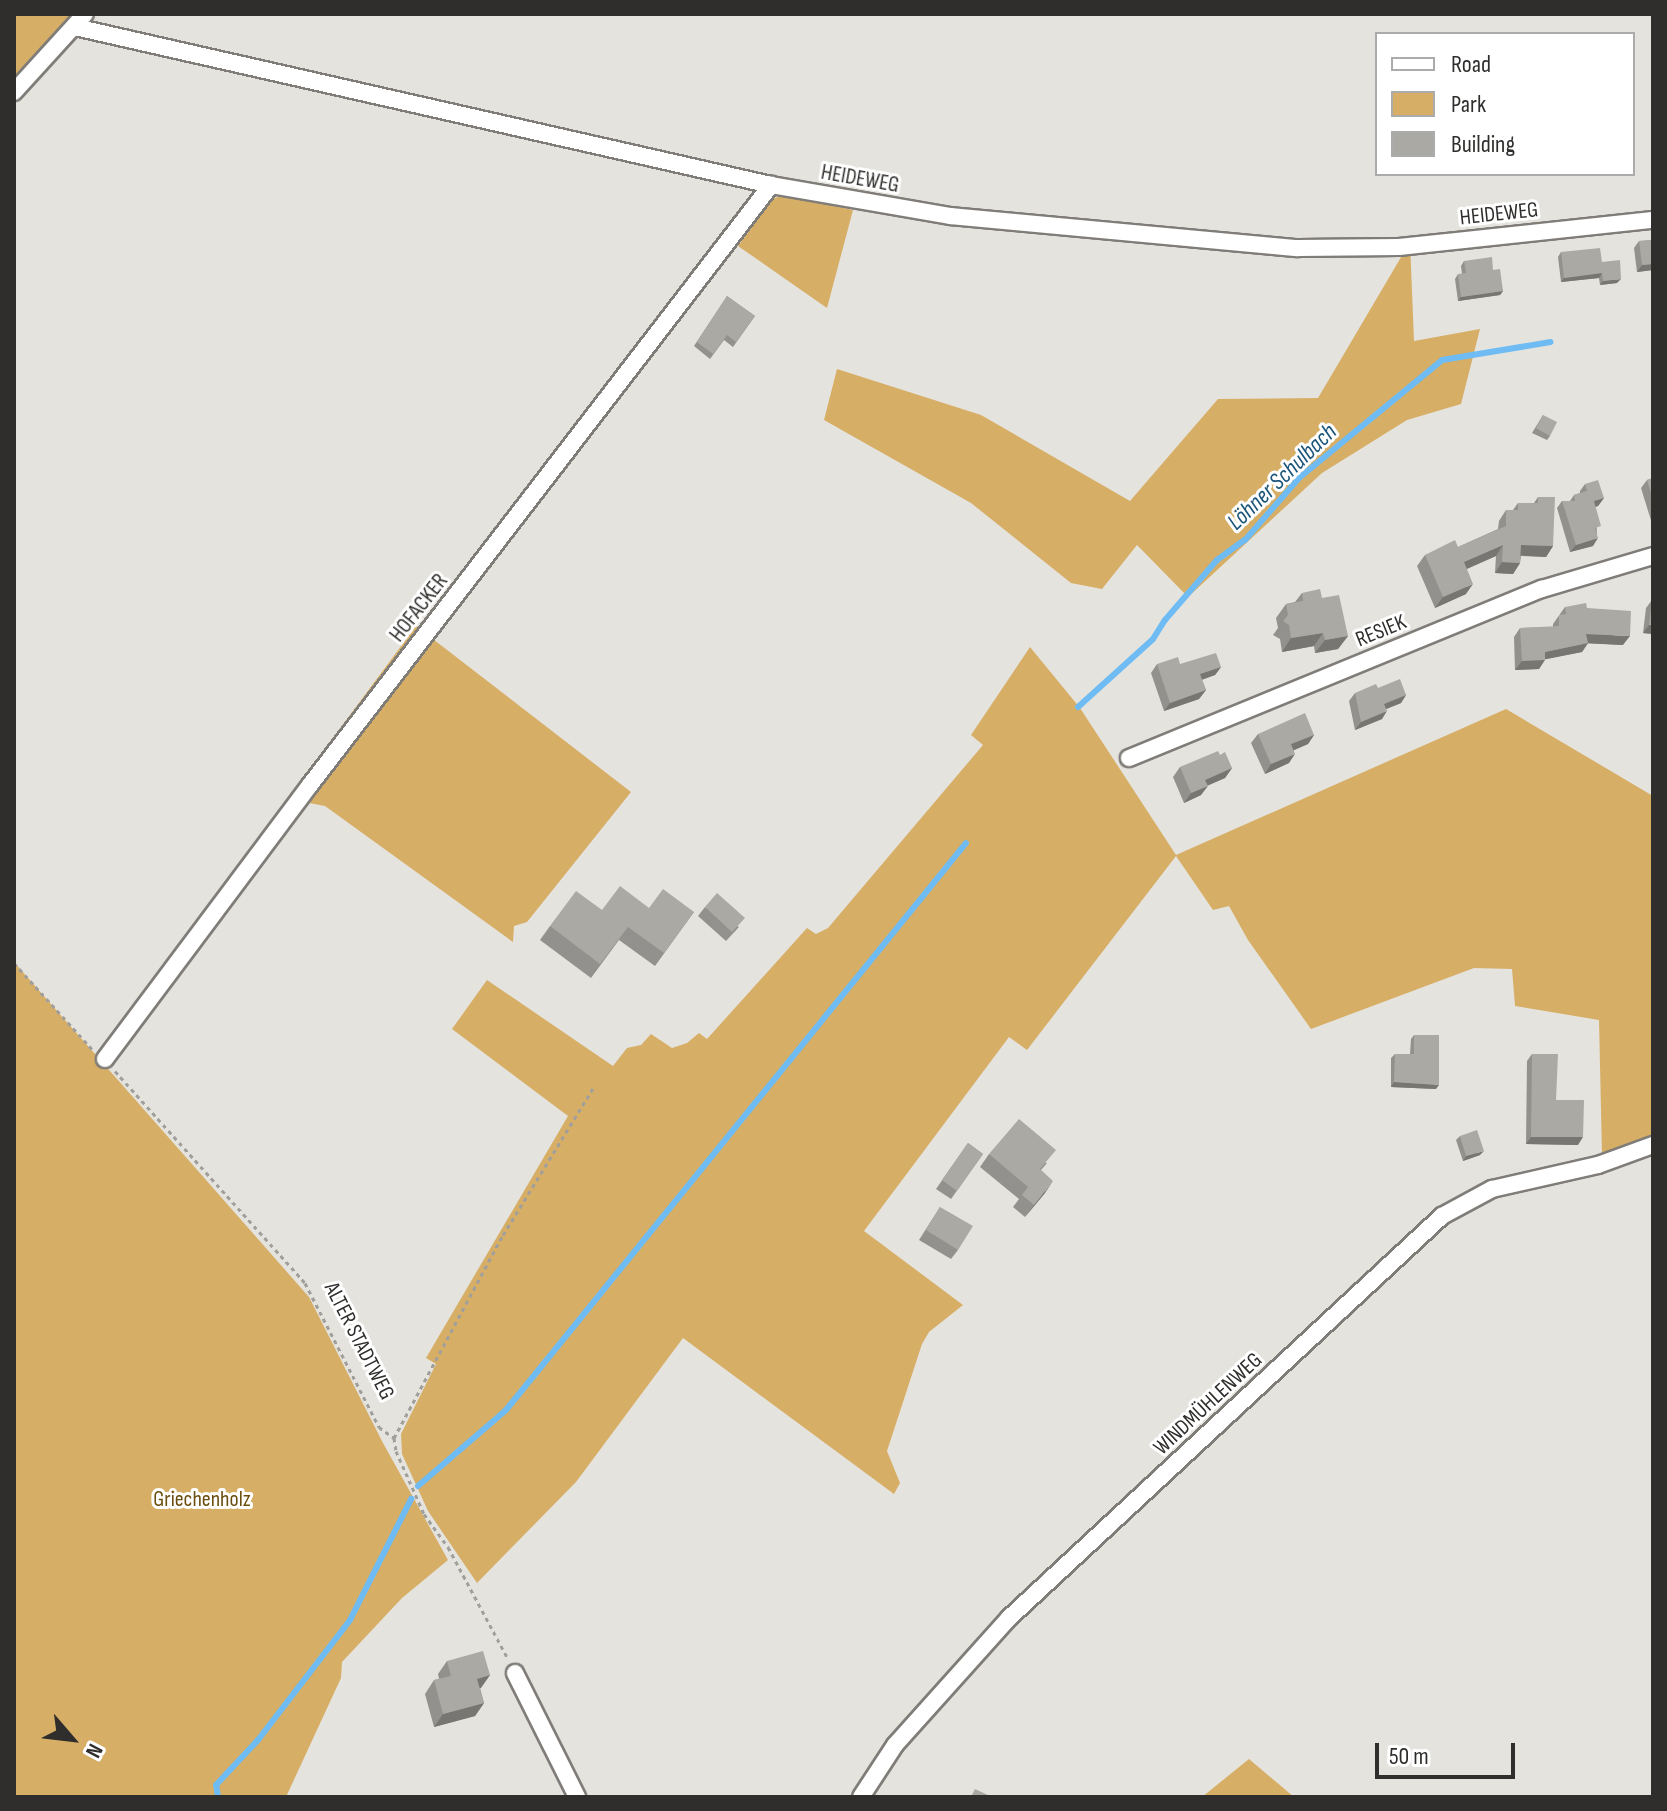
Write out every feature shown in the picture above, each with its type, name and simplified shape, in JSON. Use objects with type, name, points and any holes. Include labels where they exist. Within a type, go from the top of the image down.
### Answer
[{"type":"street","points":[[14,92],[80,20]]},
{"type":"street","name":"HEIDEWEG","points":[[80,20],[771,185],[950,216],[1298,248],[1399,247],[1653,220]]},
{"type":"street","name":"HOFACKER","points":[[105,1059],[310,785],[771,185]]},
{"type":"street","name":"RESIEK","points":[[1129,758],[1542,589],[1653,556]]},
{"type":"street","name":"WINDMÜHLENWEG","points":[[861,1797],[895,1745],[1009,1618],[1442,1216],[1492,1189],[1598,1165],[1653,1145]]},
{"type":"street","points":[[515,1673],[577,1797]]},
{"type":"path","name":"ALTER STADTWEG","points":[[14,963],[87,1044],[105,1059],[305,1283],[379,1427],[394,1438],[396,1451],[424,1514],[448,1547],[515,1673]]},
{"type":"path","points":[[394,1438],[503,1235],[595,1085]]},
{"type":"green space","points":[[14,14],[92,14],[14,98]]},
{"type":"green space","points":[[782,195],[853,210],[827,308],[738,246],[773,199]]},
{"type":"green space","points":[[1410,242],[1414,341],[1480,329],[1461,404],[1407,420],[1322,473],[1188,597],[1137,545],[1102,589],[1071,583],[971,503],[824,420],[837,369],[981,415],[1130,501],[1218,399],[1318,398]]},
{"type":"green space","points":[[416,626],[631,792],[527,922],[514,926],[513,942],[325,806],[304,802],[292,793]]},
{"type":"green space","points":[[1030,647],[1080,708],[1176,855],[1506,709],[1653,796],[1653,1138],[1602,1156],[1599,1020],[1515,1006],[1512,969],[1474,968],[1311,1029],[1248,940],[1229,906],[1213,910],[1176,856],[1027,1050],[1009,1037],[864,1231],[963,1305],[929,1332],[922,1344],[887,1451],[900,1483],[894,1494],[683,1338],[576,1482],[477,1583],[428,1511],[402,1454],[401,1434],[436,1364],[426,1358],[568,1116],[452,1029],[487,980],[613,1066],[627,1048],[641,1045],[651,1034],[672,1048],[687,1043],[699,1033],[707,1039],[807,928],[816,934],[828,928],[983,745],[971,735]]},
{"type":"green space","name":"Griechenholz","points":[[14,962],[309,1297],[383,1443],[448,1560],[402,1598],[342,1662],[341,1678],[286,1797],[14,1797]]},
{"type":"green space","points":[[1249,1759],[1294,1797],[1202,1797]]},
{"type":"building","points":[[1653,240],[1653,264],[1642,265],[1639,241]]},
{"type":"building","points":[[1600,248],[1602,262],[1620,260],[1621,279],[1603,281],[1602,273],[1564,278],[1561,252]]},
{"type":"building","points":[[1492,257],[1493,270],[1500,269],[1503,291],[1461,297],[1458,274],[1466,273],[1464,261]]},
{"type":"building","points":[[727,296],[755,316],[736,342],[727,335],[713,354],[697,342]]},
{"type":"building","points":[[1543,415],[1557,422],[1550,436],[1536,428]]},
{"type":"building","points":[[1653,478],[1653,500],[1647,480]]},
{"type":"building","points":[[1598,480],[1604,498],[1594,501],[1601,526],[1595,528],[1598,538],[1576,545],[1562,501],[1575,501],[1574,495],[1587,491],[1585,484]]},
{"type":"building","points":[[1538,497],[1555,497],[1553,546],[1521,545],[1520,563],[1502,562],[1503,545],[1464,562],[1473,584],[1443,597],[1425,555],[1455,540],[1458,547],[1506,526],[1506,510],[1518,510],[1518,503],[1538,503]]},
{"type":"building","points":[[1320,589],[1322,598],[1339,595],[1348,636],[1325,640],[1323,633],[1291,638],[1289,625],[1283,621],[1288,615],[1286,604],[1303,601],[1302,593]]},
{"type":"building","points":[[1652,600],[1653,625],[1649,625]]},
{"type":"building","points":[[1586,603],[1587,608],[1631,611],[1630,636],[1586,634],[1588,643],[1545,652],[1545,660],[1522,661],[1520,628],[1559,626],[1559,615],[1566,614],[1565,607]]},
{"type":"building","points":[[1216,653],[1221,667],[1200,674],[1206,690],[1170,703],[1157,664],[1178,657],[1180,664]]},
{"type":"building","points":[[1400,679],[1406,695],[1384,704],[1387,711],[1361,722],[1355,693]]},
{"type":"building","points":[[1305,713],[1314,735],[1291,744],[1295,754],[1271,764],[1258,734]]},
{"type":"building","points":[[1218,751],[1220,755],[1225,752],[1232,768],[1205,780],[1208,786],[1191,793],[1180,767]]},
{"type":"building","points":[[620,886],[649,908],[663,889],[694,912],[664,953],[628,927],[600,964],[550,926],[576,891],[602,910]]},
{"type":"building","points":[[717,893],[745,918],[732,932],[705,907]]},
{"type":"building","points":[[1414,1035],[1439,1035],[1439,1085],[1394,1082],[1395,1054],[1414,1054]]},
{"type":"building","points":[[1532,1054],[1558,1054],[1556,1100],[1584,1100],[1583,1137],[1531,1137]]},
{"type":"building","points":[[1019,1119],[1056,1150],[1040,1169],[1053,1181],[1034,1205],[1022,1195],[1028,1187],[989,1154]]},
{"type":"building","points":[[1477,1130],[1484,1151],[1466,1156],[1460,1136]]},
{"type":"building","points":[[968,1143],[983,1154],[957,1191],[942,1180]]},
{"type":"building","points":[[940,1207],[973,1226],[958,1250],[926,1230]]},
{"type":"building","points":[[483,1651],[490,1675],[477,1679],[484,1703],[443,1714],[434,1680],[451,1676],[447,1661]]},
{"type":"building","points":[[975,1789],[990,1796],[971,1797]]},
{"type":"waterway","name":"Löhner Schulbach","points":[[1078,707],[1153,639],[1165,620],[1217,560],[1245,540],[1299,478],[1442,360],[1551,342]]},
{"type":"waterway","points":[[418,1486],[506,1410],[966,843]]},
{"type":"waterway","points":[[218,1797],[216,1785],[258,1740],[350,1620],[411,1499]]}]
